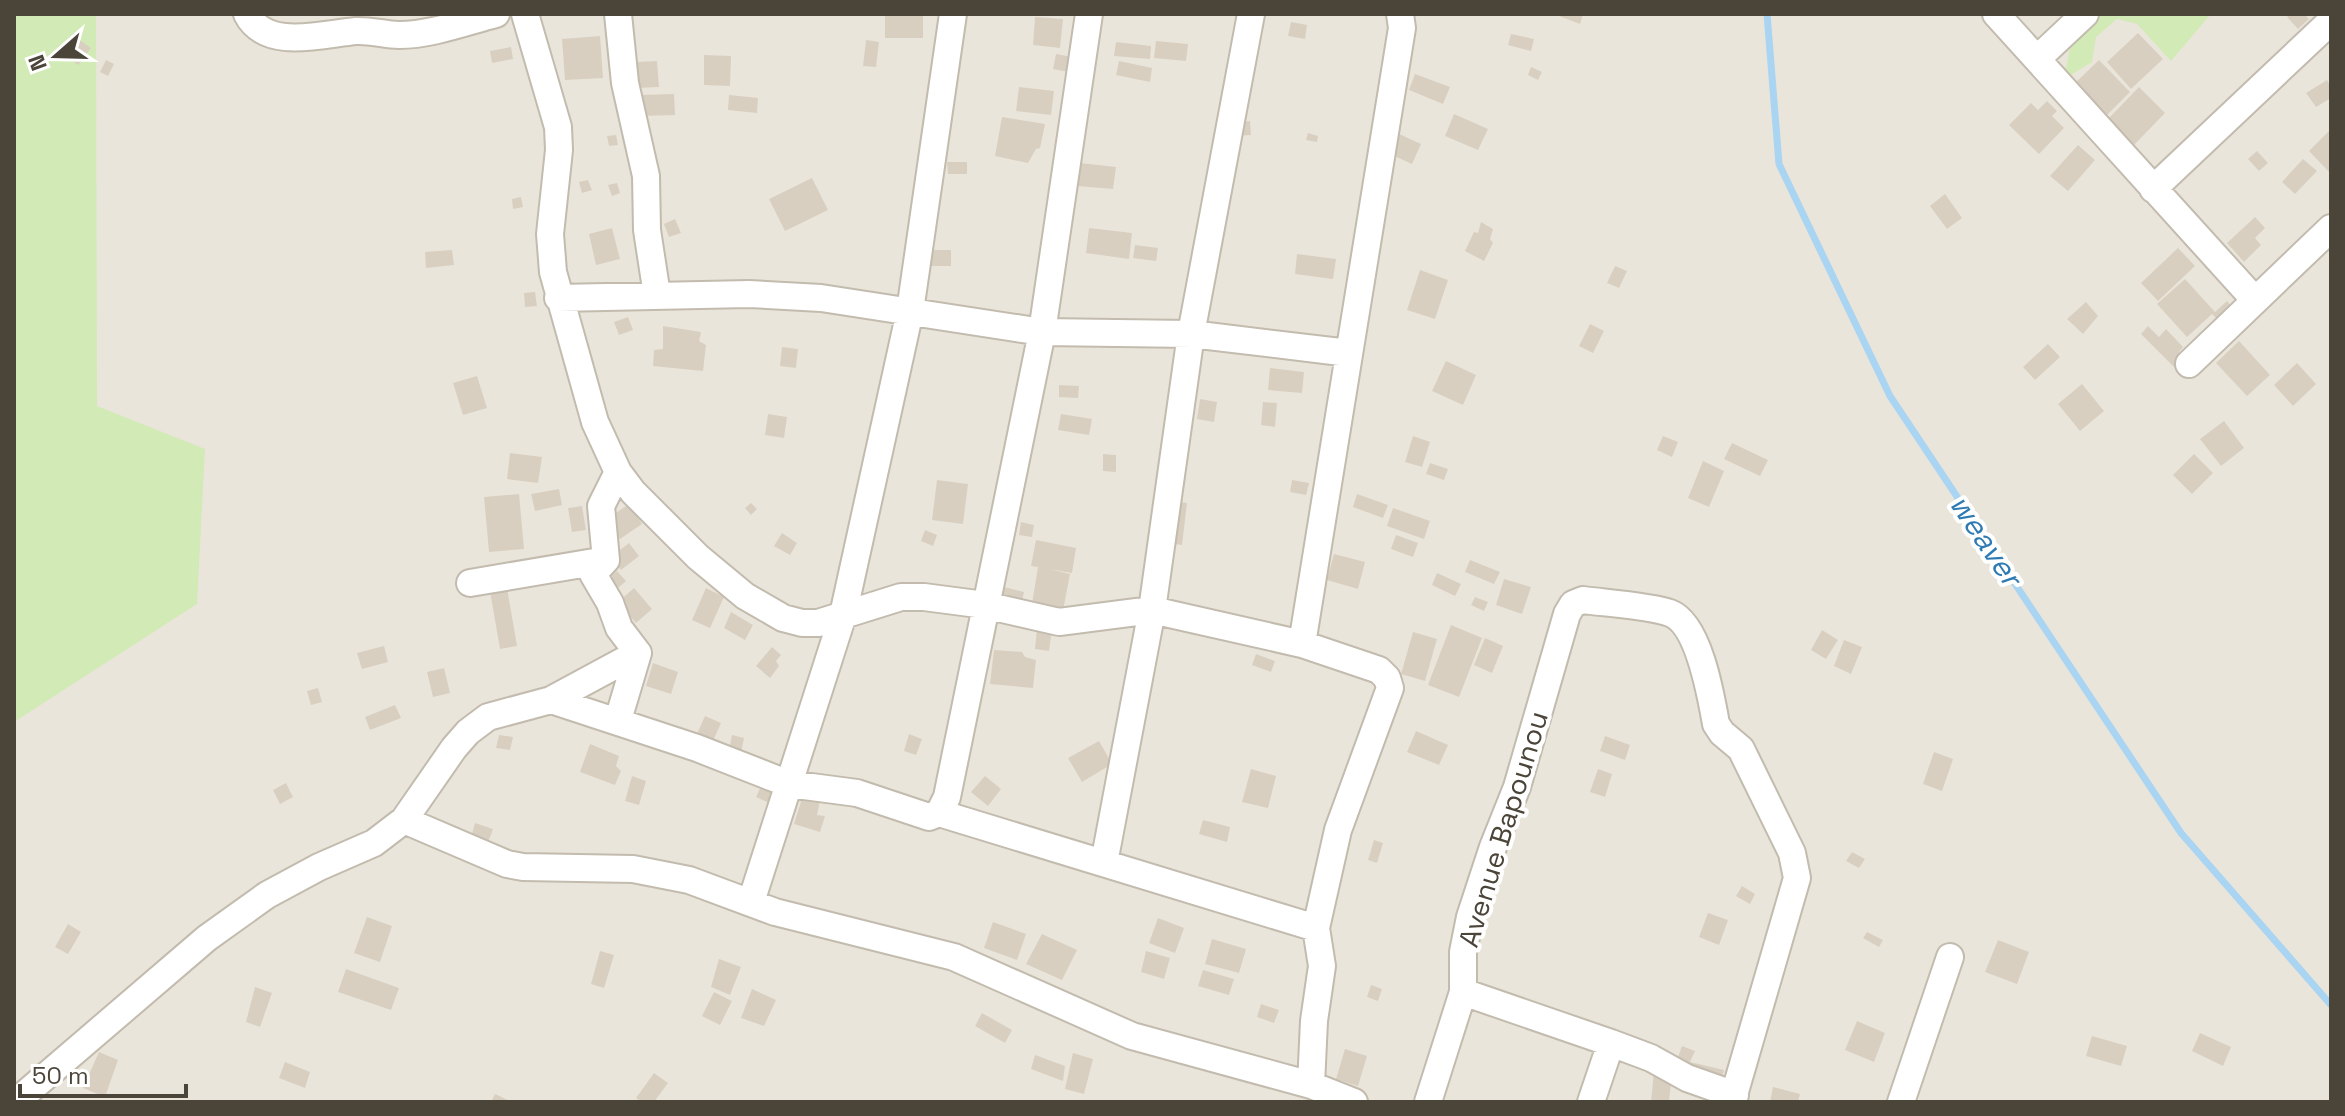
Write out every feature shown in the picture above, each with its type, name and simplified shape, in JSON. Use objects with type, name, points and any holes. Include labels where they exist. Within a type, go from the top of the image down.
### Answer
[{"type":"street","points":[[247,14],[253,26],[265,33],[287,37],[358,31],[415,34],[496,14]]},
{"type":"street","points":[[525,14],[558,127],[559,150],[550,234],[558,298],[595,422],[618,472],[633,492],[698,557],[745,596],[783,618],[802,623],[818,623],[901,597],[985,605],[1059,622],[1152,610],[1302,644],[1379,670],[1387,678],[1390,688],[1338,830],[1316,928],[1322,966],[1314,1021],[1311,1085]]},
{"type":"street","points":[[618,14],[625,83],[646,176],[647,230],[657,295]]},
{"type":"street","points":[[751,902],[843,615],[910,311],[953,14]]},
{"type":"street","points":[[939,813],[947,797],[1042,332],[1089,14]]},
{"type":"street","points":[[1104,863],[1152,610],[1191,334],[1251,14]]},
{"type":"street","points":[[1302,644],[1402,28],[1400,14]]},
{"type":"street","points":[[1996,14],[2254,299]]},
{"type":"street","points":[[2037,59],[2085,14]]},
{"type":"street","points":[[2153,189],[2331,21]]},
{"type":"street","points":[[2189,364],[2331,228]]},
{"type":"street","points":[[558,298],[749,294],[821,298],[1042,332],[1191,334],[1349,353]]},
{"type":"street","points":[[618,472],[601,506],[606,560],[593,574],[610,603],[619,628],[638,653]]},
{"type":"street","points":[[470,583],[606,560]]},
{"type":"street","name":"Avenue Bapounou","points":[[1428,1102],[1463,992],[1463,952],[1470,917],[1517,787],[1567,614],[1573,604],[1583,600],[1672,613],[1687,629],[1701,658],[1716,724],[1741,749],[1792,853],[1797,878],[1734,1098]]},
{"type":"street","points":[[20,1102],[25,1094],[207,938],[267,895],[319,867],[374,843],[404,820],[454,748],[488,717],[551,700],[638,653]]},
{"type":"street","points":[[618,720],[638,653]]},
{"type":"street","points":[[551,700],[618,720],[789,784],[857,793],[929,817],[939,813],[1316,928]]},
{"type":"street","points":[[404,820],[507,864],[633,869],[689,880],[787,915],[954,957],[1132,1036],[1311,1085],[1354,1102]]},
{"type":"street","points":[[1901,1102],[1950,957]]},
{"type":"street","points":[[1463,992],[1651,1058],[1734,1098]]},
{"type":"street","points":[[1591,1102],[1611,1043]]},
{"type":"shaded area","points":[[14,14],[2331,14],[2331,1102],[14,1102]]},
{"type":"green space","points":[[14,14],[96,14],[97,406],[205,449],[197,604],[14,722]]},
{"type":"green space","points":[[2097,14],[2211,14],[2171,61],[2137,24],[2117,19],[2096,37],[2092,62],[2064,79],[2071,42]]},
{"type":"building","points":[[885,14],[923,14],[923,38],[885,38]]},
{"type":"building","points":[[1554,14],[1583,14],[1580,24]]},
{"type":"building","points":[[2290,14],[2304,14],[2309,19],[2298,29],[2287,17]]},
{"type":"building","points":[[1035,17],[1063,19],[1060,48],[1033,45]]},
{"type":"building","points":[[1291,22],[1307,25],[1305,39],[1288,36]]},
{"type":"building","points":[[2138,33],[2163,59],[2131,89],[2107,62]]},
{"type":"building","points":[[1511,34],[1534,39],[1531,51],[1508,45]]},
{"type":"building","points":[[600,36],[603,78],[565,80],[562,39]]},
{"type":"building","points":[[77,38],[91,48],[78,65],[65,55]]},
{"type":"building","points":[[866,40],[879,42],[876,67],[863,66]]},
{"type":"building","points":[[1156,41],[1188,44],[1186,61],[1154,58]]},
{"type":"building","points":[[1116,42],[1151,46],[1150,59],[1114,56]]},
{"type":"building","points":[[511,47],[513,59],[492,63],[490,51]]},
{"type":"building","points":[[1056,54],[1072,57],[1069,72],[1053,69]]},
{"type":"building","points":[[704,55],[731,56],[730,86],[704,85]]},
{"type":"building","points":[[106,60],[114,64],[108,76],[100,72]]},
{"type":"building","points":[[2099,60],[2130,92],[2103,119],[2072,86]]},
{"type":"building","points":[[657,61],[659,87],[637,88],[636,62]]},
{"type":"building","points":[[1119,61],[1152,68],[1150,82],[1116,75]]},
{"type":"building","points":[[1531,67],[1542,72],[1538,80],[1528,75]]},
{"type":"building","points":[[1415,74],[1450,87],[1443,104],[1409,90]]},
{"type":"building","points":[[2327,80],[2331,98],[2316,107],[2306,93]]},
{"type":"building","points":[[1019,87],[1054,91],[1051,115],[1016,111]]},
{"type":"building","points":[[2139,87],[2165,113],[2133,146],[2107,120]]},
{"type":"building","points":[[674,94],[675,115],[639,116],[638,95]]},
{"type":"building","points":[[729,95],[758,98],[757,113],[728,110]]},
{"type":"building","points":[[2047,101],[2057,111],[2052,116],[2064,128],[2039,154],[2009,125],[2031,103],[2038,110]]},
{"type":"building","points":[[1454,114],[1488,129],[1478,150],[1445,136]]},
{"type":"building","points":[[1002,117],[1045,124],[1040,148],[1036,149],[1028,163],[995,156]]},
{"type":"building","points":[[1250,121],[1251,135],[1235,136],[1234,123]]},
{"type":"building","points":[[2331,129],[2331,174],[2309,151]]},
{"type":"building","points":[[1308,133],[1318,136],[1317,142],[1306,140]]},
{"type":"building","points":[[1399,134],[1421,144],[1412,164],[1390,154]]},
{"type":"building","points":[[616,135],[618,145],[609,146],[607,136]]},
{"type":"building","points":[[2078,145],[2095,160],[2068,191],[2050,176]]},
{"type":"building","points":[[2257,151],[2268,163],[2259,171],[2248,159]]},
{"type":"building","points":[[2303,159],[2317,171],[2295,194],[2282,182]]},
{"type":"building","points":[[947,162],[967,162],[967,174],[948,174]]},
{"type":"building","points":[[1080,163],[1116,167],[1113,189],[1077,186]]},
{"type":"building","points":[[812,178],[828,210],[785,231],[769,199]]},
{"type":"building","points":[[588,180],[592,190],[582,193],[579,182]]},
{"type":"building","points":[[617,183],[620,193],[612,196],[608,185]]},
{"type":"building","points":[[1945,194],[1962,218],[1947,229],[1930,206]]},
{"type":"building","points":[[521,197],[523,207],[513,209],[512,199]]},
{"type":"building","points":[[2255,217],[2265,228],[2255,238],[2261,245],[2244,262],[2227,243]]},
{"type":"building","points":[[675,219],[681,233],[669,237],[664,224]]},
{"type":"building","points":[[1481,222],[1493,229],[1490,239],[1493,243],[1484,261],[1465,251],[1474,232],[1478,233]]},
{"type":"building","points":[[612,228],[620,259],[596,265],[589,234]]},
{"type":"building","points":[[1089,228],[1132,233],[1129,259],[1086,253]]},
{"type":"building","points":[[1135,245],[1158,248],[1156,261],[1133,258]]},
{"type":"building","points":[[2178,248],[2195,266],[2158,301],[2141,283]]},
{"type":"building","points":[[452,250],[454,265],[426,268],[425,252]]},
{"type":"building","points":[[921,250],[951,250],[951,266],[921,266]]},
{"type":"building","points":[[1297,254],[1336,259],[1333,279],[1295,274]]},
{"type":"building","points":[[1615,266],[1627,271],[1619,288],[1607,283]]},
{"type":"building","points":[[1420,270],[1448,280],[1435,319],[1407,310]]},
{"type":"building","points":[[2185,279],[2215,312],[2227,301],[2238,314],[2224,326],[2212,314],[2187,337],[2157,304]]},
{"type":"building","points":[[535,292],[537,306],[525,307],[524,293]]},
{"type":"building","points":[[2086,302],[2098,316],[2083,334],[2067,319]]},
{"type":"building","points":[[628,317],[633,330],[619,335],[614,322]]},
{"type":"building","points":[[1590,324],[1604,331],[1593,353],[1579,346]]},
{"type":"building","points":[[663,326],[701,332],[699,341],[706,345],[703,371],[653,366],[654,350],[663,349]]},
{"type":"building","points":[[2148,326],[2159,337],[2166,329],[2183,347],[2179,352],[2185,358],[2175,368],[2141,334]]},
{"type":"building","points":[[2239,341],[2270,375],[2247,396],[2216,363]]},
{"type":"building","points":[[2048,344],[2060,357],[2035,380],[2023,367]]},
{"type":"building","points":[[782,347],[798,349],[796,368],[780,366]]},
{"type":"building","points":[[1446,361],[1476,375],[1463,405],[1432,391]]},
{"type":"building","points":[[2297,363],[2316,384],[2293,406],[2274,385]]},
{"type":"building","points":[[1270,368],[1304,372],[1302,393],[1268,390]]},
{"type":"building","points":[[477,376],[487,408],[463,415],[453,383]]},
{"type":"building","points":[[2082,384],[2104,411],[2080,431],[2058,404]]},
{"type":"building","points":[[1059,385],[1079,386],[1078,398],[1059,397]]},
{"type":"building","points":[[1200,399],[1217,402],[1214,422],[1197,419]]},
{"type":"building","points":[[1263,402],[1277,403],[1275,427],[1261,425]]},
{"type":"building","points":[[768,414],[787,417],[784,438],[765,435]]},
{"type":"building","points":[[1061,414],[1092,419],[1089,435],[1058,430]]},
{"type":"building","points":[[2224,421],[2244,448],[2221,466],[2200,439]]},
{"type":"building","points":[[1413,436],[1430,442],[1422,467],[1405,462]]},
{"type":"building","points":[[1663,436],[1678,442],[1672,457],[1657,450]]},
{"type":"building","points":[[1732,443],[1768,460],[1760,476],[1724,459]]},
{"type":"building","points":[[510,453],[542,457],[538,483],[507,479]]},
{"type":"building","points":[[1103,454],[1116,455],[1116,472],[1103,471]]},
{"type":"building","points":[[2194,454],[2213,473],[2192,494],[2173,475]]},
{"type":"building","points":[[1703,461],[1724,471],[1709,507],[1688,498]]},
{"type":"building","points":[[1430,463],[1448,469],[1444,480],[1426,474]]},
{"type":"building","points":[[937,480],[968,484],[963,524],[932,520]]},
{"type":"building","points":[[1292,480],[1309,483],[1306,495],[1290,492]]},
{"type":"building","points":[[559,489],[562,505],[535,511],[531,494]]},
{"type":"building","points":[[519,494],[524,549],[489,552],[484,497]]},
{"type":"building","points":[[1357,494],[1388,505],[1383,518],[1353,507]]},
{"type":"building","points":[[1171,501],[1187,503],[1182,545],[1166,543]]},
{"type":"building","points":[[751,503],[757,509],[751,515],[745,508]]},
{"type":"building","points":[[629,504],[642,524],[620,539],[607,519]]},
{"type":"building","points":[[582,506],[586,530],[572,532],[568,508]]},
{"type":"building","points":[[1393,508],[1430,521],[1424,539],[1387,526]]},
{"type":"building","points":[[1021,522],[1034,525],[1032,537],[1019,535]]},
{"type":"building","points":[[925,530],[937,535],[933,546],[921,541]]},
{"type":"building","points":[[782,533],[797,543],[790,555],[774,546]]},
{"type":"building","points":[[1396,535],[1418,543],[1413,557],[1391,549]]},
{"type":"building","points":[[1036,540],[1076,548],[1072,573],[1049,569],[1070,574],[1062,616],[1031,610],[1038,567],[1031,566]]},
{"type":"building","points":[[629,543],[639,556],[621,570],[611,557]]},
{"type":"building","points":[[1334,554],[1365,562],[1358,589],[1327,580]]},
{"type":"building","points":[[1470,560],[1500,572],[1494,584],[1465,572]]},
{"type":"building","points":[[617,571],[626,581],[611,594],[603,584]]},
{"type":"building","points":[[1437,573],[1461,584],[1455,596],[1432,585]]},
{"type":"building","points":[[1504,579],[1531,587],[1522,614],[1496,605]]},
{"type":"building","points":[[1000,586],[1024,592],[1021,605],[997,600]]},
{"type":"building","points":[[507,588],[517,646],[500,649],[490,591]]},
{"type":"building","points":[[634,588],[652,609],[636,623],[618,602]]},
{"type":"building","points":[[706,588],[724,597],[710,628],[692,620]]},
{"type":"building","points":[[1475,597],[1488,602],[1484,611],[1471,605]]},
{"type":"building","points":[[731,612],[753,625],[745,640],[724,628]]},
{"type":"building","points":[[1451,625],[1482,638],[1459,697],[1428,685]]},
{"type":"building","points":[[1037,628],[1052,630],[1049,651],[1035,649]]},
{"type":"building","points":[[1822,630],[1838,640],[1826,659],[1811,650]]},
{"type":"building","points":[[1413,632],[1437,639],[1425,681],[1401,674]]},
{"type":"building","points":[[1485,638],[1503,646],[1492,673],[1474,665]]},
{"type":"building","points":[[1844,640],[1862,647],[1851,674],[1834,666]]},
{"type":"building","points":[[384,646],[388,662],[362,669],[357,653]]},
{"type":"building","points":[[772,647],[781,655],[776,661],[779,666],[770,678],[756,666]]},
{"type":"building","points":[[994,650],[1022,652],[1025,657],[1036,660],[1033,688],[990,684]]},
{"type":"building","points":[[1256,654],[1275,661],[1271,672],[1252,665]]},
{"type":"building","points":[[653,663],[678,672],[671,694],[646,686]]},
{"type":"building","points":[[444,668],[450,693],[433,697],[427,672]]},
{"type":"building","points":[[318,688],[322,702],[311,705],[307,691]]},
{"type":"building","points":[[395,705],[401,718],[370,730],[365,717]]},
{"type":"building","points":[[705,716],[721,723],[709,750],[693,743]]},
{"type":"building","points":[[1416,731],[1448,745],[1439,765],[1407,752]]},
{"type":"building","points":[[909,734],[922,739],[916,755],[904,751]]},
{"type":"building","points":[[499,735],[513,737],[510,750],[496,748]]},
{"type":"building","points":[[732,735],[744,738],[741,753],[729,751]]},
{"type":"building","points":[[1605,736],[1630,745],[1625,760],[1600,751]]},
{"type":"building","points":[[1099,741],[1112,764],[1082,782],[1068,758]]},
{"type":"building","points":[[590,744],[619,756],[616,766],[621,771],[615,785],[580,772]]},
{"type":"building","points":[[1934,752],[1953,759],[1942,791],[1923,784]]},
{"type":"building","points":[[1251,769],[1276,776],[1268,808],[1242,802]]},
{"type":"building","points":[[1598,769],[1612,774],[1605,797],[1590,792]]},
{"type":"building","points":[[632,776],[646,781],[639,805],[625,801]]},
{"type":"building","points":[[985,776],[1001,789],[988,806],[971,792]]},
{"type":"building","points":[[764,780],[782,788],[774,805],[756,797]]},
{"type":"building","points":[[286,783],[293,797],[280,804],[273,790]]},
{"type":"building","points":[[803,795],[820,801],[817,815],[825,816],[820,832],[794,824]]},
{"type":"building","points":[[1203,820],[1230,827],[1227,842],[1199,834]]},
{"type":"building","points":[[475,823],[493,829],[489,840],[472,834]]},
{"type":"building","points":[[1374,840],[1383,843],[1377,863],[1368,860]]},
{"type":"building","points":[[1852,852],[1865,859],[1859,868],[1846,861]]},
{"type":"building","points":[[1742,886],[1755,894],[1750,904],[1736,896]]},
{"type":"building","points":[[1708,913],[1728,920],[1719,945],[1699,937]]},
{"type":"building","points":[[367,917],[392,926],[380,962],[354,953]]},
{"type":"building","points":[[1158,918],[1184,928],[1175,953],[1149,943]]},
{"type":"building","points":[[993,922],[1026,934],[1017,960],[984,948]]},
{"type":"building","points":[[68,924],[81,932],[68,954],[55,947]]},
{"type":"building","points":[[1867,932],[1883,940],[1879,947],[1863,938]]},
{"type":"building","points":[[1042,934],[1077,950],[1062,980],[1026,964]]},
{"type":"building","points":[[1212,939],[1246,949],[1239,973],[1205,964]]},
{"type":"building","points":[[1998,940],[2029,952],[2017,984],[1985,972]]},
{"type":"building","points":[[600,951],[614,955],[604,988],[591,984]]},
{"type":"building","points":[[1146,951],[1170,958],[1164,979],[1141,972]]},
{"type":"building","points":[[719,959],[741,967],[730,995],[711,987]]},
{"type":"building","points":[[346,969],[399,988],[391,1010],[338,992]]},
{"type":"building","points":[[1203,970],[1234,979],[1229,995],[1198,986]]},
{"type":"building","points":[[1371,985],[1382,989],[1378,1001],[1367,997]]},
{"type":"building","points":[[255,987],[272,993],[260,1027],[246,1022]]},
{"type":"building","points":[[752,989],[776,1000],[764,1026],[741,1018]]},
{"type":"building","points":[[714,992],[732,1001],[720,1025],[702,1016]]},
{"type":"building","points":[[1261,1004],[1279,1010],[1274,1023],[1257,1017]]},
{"type":"building","points":[[982,1013],[1012,1030],[1005,1043],[975,1026]]},
{"type":"building","points":[[1857,1021],[1885,1033],[1874,1062],[1845,1050]]},
{"type":"building","points":[[2200,1033],[2231,1047],[2223,1066],[2192,1051]]},
{"type":"building","points":[[2092,1036],[2127,1046],[2121,1066],[2086,1056]]},
{"type":"building","points":[[1682,1046],[1695,1051],[1690,1062],[1724,1070],[1720,1084],[1674,1068]]},
{"type":"building","points":[[1345,1049],[1367,1056],[1358,1086],[1336,1079]]},
{"type":"building","points":[[99,1052],[118,1060],[105,1097],[83,1088]]},
{"type":"building","points":[[1073,1053],[1093,1059],[1084,1094],[1065,1089]]},
{"type":"building","points":[[1035,1055],[1065,1066],[1063,1081],[1031,1069]]},
{"type":"building","points":[[285,1062],[310,1072],[305,1088],[279,1078]]},
{"type":"building","points":[[1654,1071],[1672,1073],[1669,1102],[1651,1102]]},
{"type":"building","points":[[654,1073],[668,1083],[654,1102],[642,1102],[636,1098]]},
{"type":"building","points":[[1773,1087],[1800,1094],[1798,1102],[1770,1102]]},
{"type":"building","points":[[495,1094],[512,1102],[491,1102]]},
{"type":"waterway","name":"weaver","points":[[1767,14],[1779,164],[1890,396],[2181,833],[2331,1005]]}]
